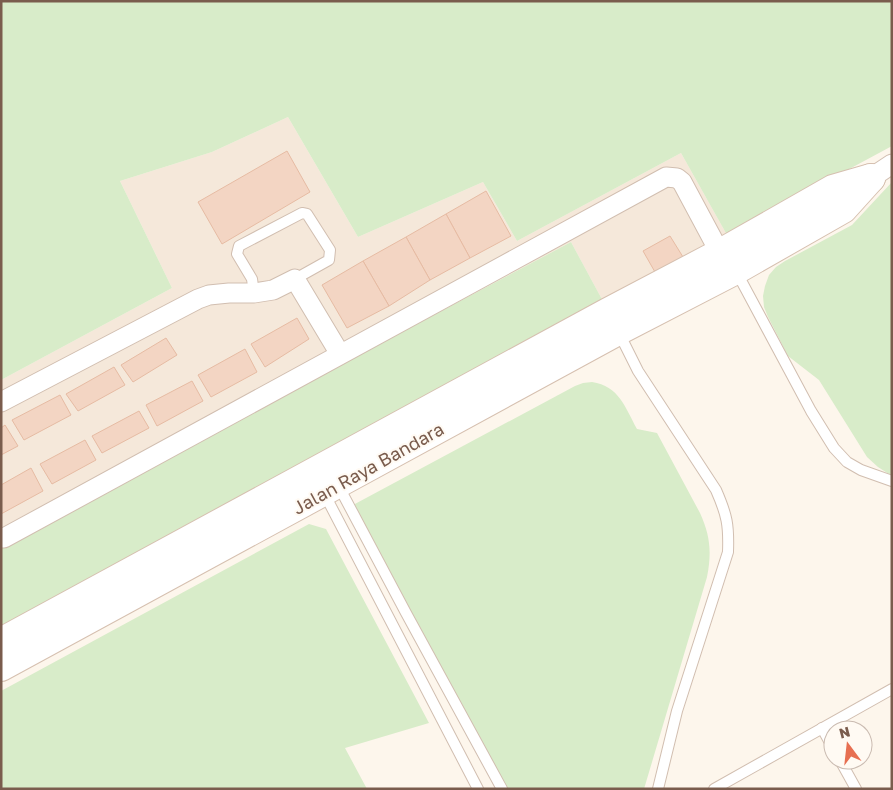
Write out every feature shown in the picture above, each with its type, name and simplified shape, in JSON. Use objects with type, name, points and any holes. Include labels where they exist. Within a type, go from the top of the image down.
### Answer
[{"type":"main road","points":[[727,258],[833,189],[881,171]]},
{"type":"main road","name":"Jalan Raya Bandara","points":[[1,667],[618,331],[727,258]]},
{"type":"main road","name":"Jalan Raya Bandara","points":[[1,642],[608,312],[727,258]]},
{"type":"street","points":[[1,538],[666,177],[677,178],[682,182],[727,258]]},
{"type":"street","points":[[1,402],[198,299],[209,295],[229,293],[254,294],[273,290],[295,279],[340,354]]},
{"type":"lane","points":[[254,294],[252,279],[237,254],[239,246],[302,213],[307,214],[330,250],[329,260],[295,279]]},
{"type":"lane","points":[[727,258],[811,411],[834,448],[847,462],[861,470],[892,482]]},
{"type":"lane","points":[[618,331],[638,371],[716,490],[725,511],[729,530],[728,552],[677,711],[658,789]]},
{"type":"lane","points":[[330,488],[478,789]]},
{"type":"lane","points":[[330,488],[406,613],[502,789]]},
{"type":"lane","points":[[720,787],[892,689]]},
{"type":"lane","points":[[846,770],[856,789]]},
{"type":"shaded area","points":[[288,117],[358,237],[483,182],[517,241],[681,153],[727,235],[604,303],[571,242],[1,545],[1,380],[172,288],[120,181],[212,152]]},
{"type":"green space","points":[[1,1],[892,1],[892,146],[727,235],[681,153],[517,241],[483,182],[358,237],[288,117],[212,152],[120,181],[172,288],[1,380]]},
{"type":"green space","points":[[892,182],[892,476],[867,457],[819,380],[788,356],[768,317],[764,307],[763,296],[769,275],[776,267],[852,225]]},
{"type":"green space","points":[[571,242],[604,303],[1,629],[1,545]]},
{"type":"green space","points":[[592,382],[601,384],[615,393],[625,406],[637,429],[657,433],[703,521],[709,544],[707,577],[644,789],[499,789],[353,505],[575,386]]},
{"type":"green space","points":[[309,524],[326,529],[429,723],[345,748],[367,789],[1,789],[1,691]]},
{"type":"building","points":[[287,151],[310,192],[222,244],[198,202]]},
{"type":"building","points":[[486,191],[511,236],[470,258],[446,214]]},
{"type":"building","points":[[446,214],[470,258],[430,280],[406,237]]},
{"type":"building","points":[[670,236],[683,257],[655,272],[643,251]]},
{"type":"building","points":[[406,237],[430,280],[389,306],[363,261]]},
{"type":"building","points":[[363,261],[389,306],[347,328],[322,285]]},
{"type":"building","points":[[297,318],[309,339],[265,367],[251,344]]},
{"type":"building","points":[[166,338],[177,355],[133,382],[121,365]]},
{"type":"building","points":[[245,349],[257,372],[211,397],[198,375]]},
{"type":"building","points":[[114,367],[125,385],[78,411],[66,394]]},
{"type":"building","points":[[192,381],[203,401],[157,426],[146,405]]},
{"type":"building","points":[[60,395],[71,415],[24,440],[12,420]]},
{"type":"building","points":[[139,411],[149,428],[102,453],[92,436]]},
{"type":"building","points":[[5,425],[18,446],[1,455],[1,428]]},
{"type":"building","points":[[85,440],[96,460],[52,484],[40,464]]},
{"type":"building","points":[[31,468],[43,491],[1,514],[1,485]]}]
